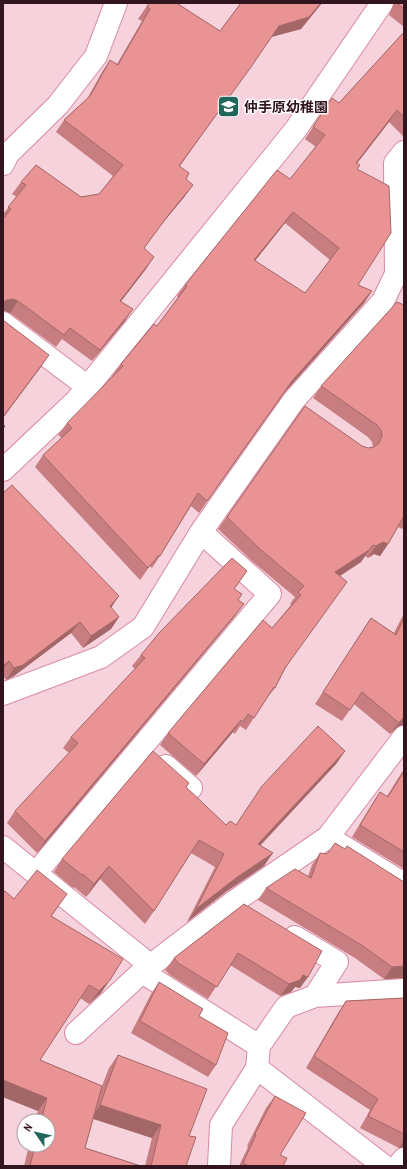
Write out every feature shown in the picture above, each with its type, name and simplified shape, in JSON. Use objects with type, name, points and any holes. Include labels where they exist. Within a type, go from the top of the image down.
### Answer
[{"type":"street","points":[[3,164],[8,154],[58,105],[96,56],[116,3]]},
{"type":"street","points":[[3,470],[77,400],[88,387],[296,129],[382,3]]},
{"type":"street","points":[[3,694],[101,657],[143,627],[201,532],[294,400],[383,301],[396,274],[395,163],[404,152]]},
{"type":"street","points":[[3,323],[88,387]]},
{"type":"street","points":[[294,400],[312,413]]},
{"type":"street","points":[[36,872],[270,594],[201,532]]},
{"type":"street","points":[[142,746],[191,788]]},
{"type":"street","points":[[76,1033],[146,968],[235,902],[328,837],[401,747]]},
{"type":"street","points":[[328,837],[404,884]]},
{"type":"street","points":[[3,847],[36,872],[146,968],[259,1046]]},
{"type":"street","points":[[235,902],[256,914]]},
{"type":"street","points":[[276,926],[337,962],[315,996]]},
{"type":"street","points":[[219,1166],[221,1125],[257,1068],[259,1046],[286,1007],[315,996],[404,990]]},
{"type":"street","points":[[257,1068],[384,1166]]},
{"type":"street","points":[[398,1166],[404,1159]]},
{"type":"building","points":[[149,3],[178,3],[220,31],[241,3],[321,3],[309,17],[279,26],[179,166],[189,173],[186,179],[193,185],[144,248],[154,257],[120,301],[133,309],[100,350],[70,328],[64,335],[18,301],[13,299],[3,302],[3,219],[11,209],[8,207],[26,185],[21,182],[36,165],[81,197],[99,194],[123,165],[64,120],[90,96],[110,60],[118,65],[150,9],[147,7]]},
{"type":"building","points":[[397,3],[404,3],[404,9]]},
{"type":"building","points":[[404,32],[404,117],[397,110],[356,163],[360,165],[357,169],[389,186],[391,233],[358,285],[372,291],[292,381],[207,501],[198,493],[160,556],[159,555],[148,568],[43,455],[72,428],[67,423],[123,366],[121,364],[154,324],[157,326],[187,286],[185,285],[277,170],[290,179],[325,135],[313,127],[332,98],[339,103]],"holes":[[[293,212],[339,248],[305,293],[254,260]]]},
{"type":"building","points":[[397,302],[404,305],[404,516],[388,544],[383,542],[376,546],[373,545],[369,550],[335,572],[347,582],[285,668],[275,688],[274,687],[254,718],[248,714],[243,722],[241,720],[204,764],[168,733],[263,620],[272,628],[301,595],[298,592],[304,586],[261,550],[227,517],[305,406],[362,446],[368,448],[374,447],[379,443],[382,436],[381,430],[377,425],[321,386]]},
{"type":"building","points":[[3,320],[49,355],[3,417]]},
{"type":"building","points":[[12,485],[119,596],[110,606],[119,617],[91,636],[80,622],[23,665],[14,668],[9,661],[3,666],[3,493]]},
{"type":"building","points":[[232,558],[247,571],[234,589],[242,594],[238,600],[244,604],[45,841],[15,811],[78,743],[71,737],[145,658],[141,655],[159,633]]},
{"type":"building","points":[[371,618],[396,635],[404,618],[404,717],[399,723],[362,692],[350,710],[323,692]]},
{"type":"building","points":[[318,726],[345,751],[258,844],[273,853],[236,878],[196,909],[224,854],[199,840],[154,911],[109,866],[94,884],[62,859],[153,751],[189,783],[186,787],[226,825],[230,821],[236,825],[262,786]]},
{"type":"building","points":[[404,771],[404,852],[360,825],[380,792],[388,797]]},
{"type":"building","points":[[335,843],[345,849],[347,846],[404,882],[404,966],[392,967],[363,946],[266,888],[295,869],[311,878],[320,853],[327,854]]},
{"type":"building","points":[[37,870],[67,894],[51,916],[123,959],[110,980],[99,991],[89,985],[40,1060],[102,1086],[85,1148],[141,1166],[30,1166],[33,1153],[56,1153],[56,1113],[43,1113],[47,1098],[3,1080],[3,893],[5,891],[14,899]]},
{"type":"building","points":[[244,904],[322,951],[308,977],[303,975],[300,980],[289,984],[238,953],[217,987],[178,963],[174,958]]},
{"type":"building","points":[[159,982],[203,1009],[199,1016],[228,1033],[216,1065],[140,1021]]},
{"type":"building","points":[[404,998],[404,1134],[368,1116],[378,1099],[314,1056],[346,1001]]},
{"type":"building","points":[[118,1055],[207,1089],[189,1136],[196,1137],[186,1166],[151,1166],[161,1125],[100,1105]]},
{"type":"building","points":[[275,1096],[306,1113],[280,1155],[287,1158],[283,1166],[249,1166],[243,1163],[256,1135],[255,1134]]},
{"type":"place","name":"仲手原幼稚園","points":[[228,107]]}]
